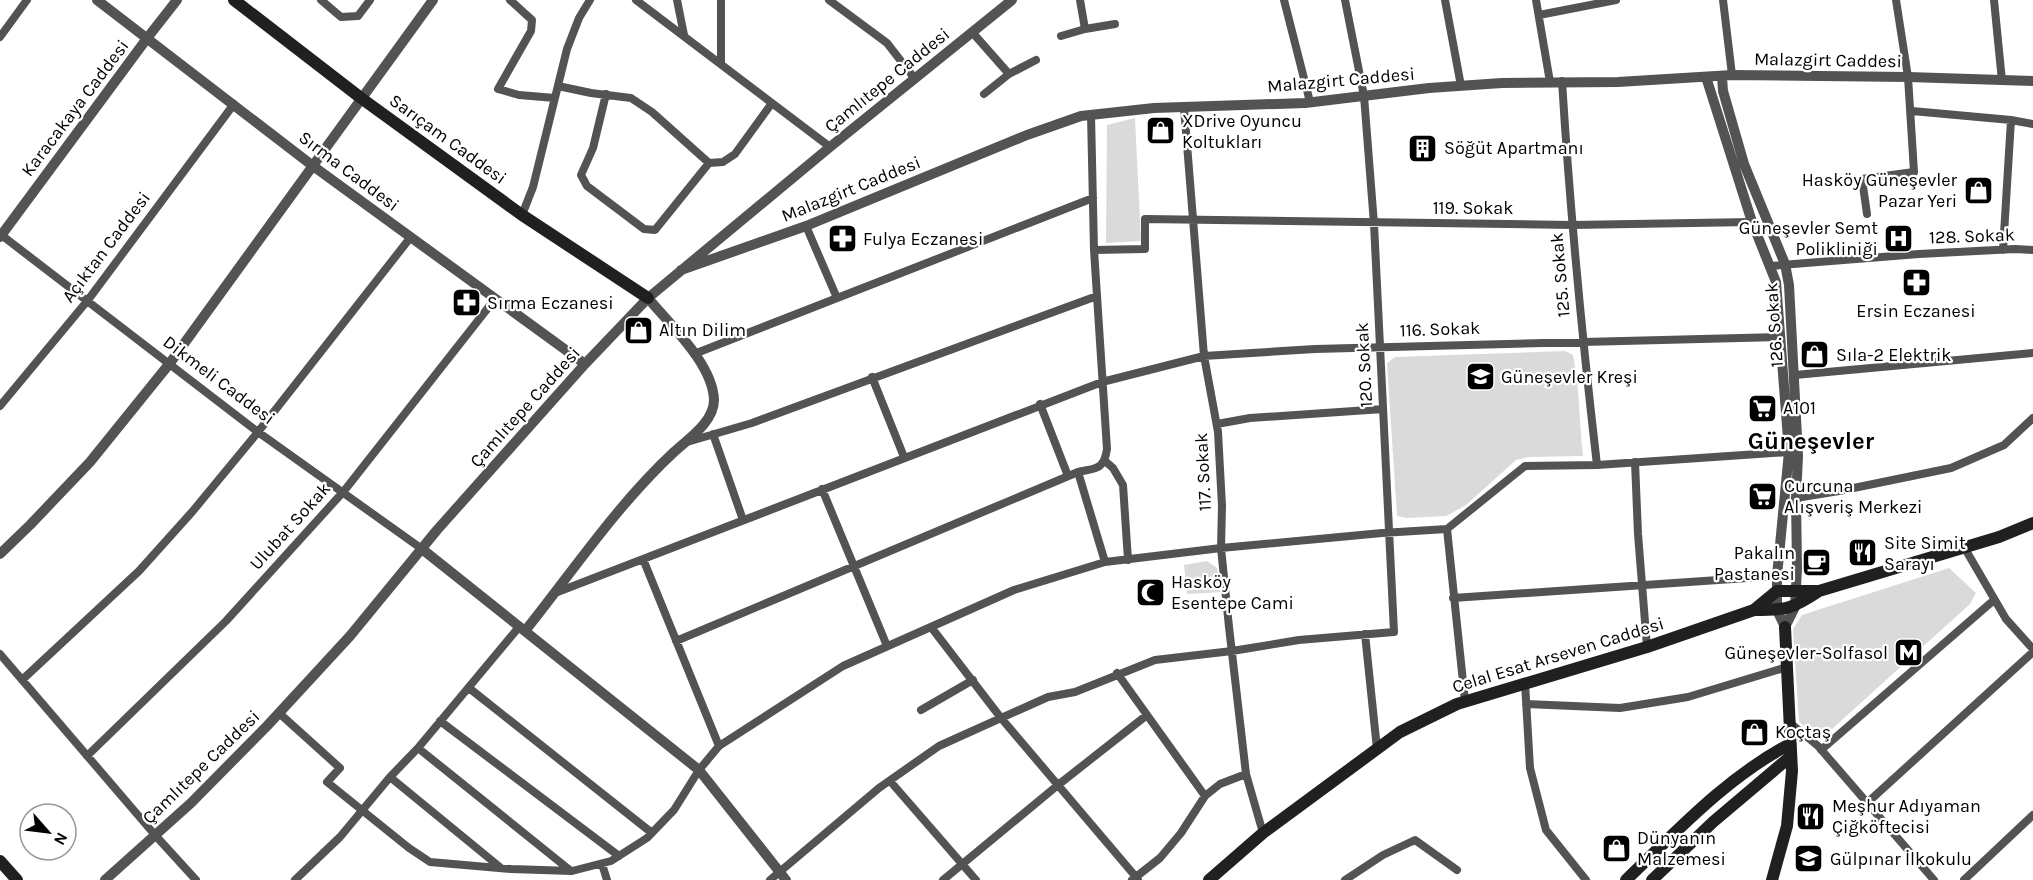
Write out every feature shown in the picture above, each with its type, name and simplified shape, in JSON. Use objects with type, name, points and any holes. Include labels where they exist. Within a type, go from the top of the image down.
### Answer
[{"type":"main road","name":"Sarıçam Caddesi","points":[[234,0],[362,98],[522,215],[648,298]]},
{"type":"main road","points":[[1754,610],[1795,607],[1819,591],[1999,537],[2033,523]]},
{"type":"main road","points":[[1754,610],[1777,591],[1819,591]]},
{"type":"main road","name":"Celal Esat Arseven Caddesi","points":[[1209,880],[1263,833],[1400,732],[1465,701],[1647,647],[1754,610]]},
{"type":"main road","points":[[1772,880],[1787,826],[1792,771],[1785,627]]},
{"type":"main road","points":[[1626,880],[1708,801],[1768,756],[1791,750]]},
{"type":"main road","points":[[1652,880],[1791,750]]},
{"type":"main road","points":[[0,861],[17,880]]},
{"type":"street","points":[[0,37],[27,0]]},
{"type":"street","name":"Sırma Caddesi","points":[[97,0],[313,166],[585,364]]},
{"type":"street","name":"Karacakaya Caddesi","points":[[1,235],[177,0]]},
{"type":"street","points":[[321,0],[340,16],[358,16],[370,0]]},
{"type":"street","points":[[0,554],[90,462],[170,363],[433,0]]},
{"type":"street","points":[[510,0],[532,20],[531,31],[498,89],[519,95],[555,98]]},
{"type":"street","points":[[522,215],[533,187],[539,155],[567,49],[579,18],[590,0]]},
{"type":"street","points":[[636,0],[830,147]]},
{"type":"street","points":[[677,0],[684,35]]},
{"type":"street","points":[[721,0],[721,64]]},
{"type":"street","points":[[829,0],[887,43],[915,79]]},
{"type":"street","name":"Çamlıtepe Caddesi","points":[[105,880],[191,802],[279,713],[350,636],[422,549],[585,364],[648,298],[1012,0]]},
{"type":"street","points":[[1080,0],[1085,29]]},
{"type":"street","points":[[1284,0],[1310,102]]},
{"type":"street","name":"120. Sokak","points":[[1345,0],[1364,96],[1374,224],[1394,632],[1365,634]]},
{"type":"street","points":[[1445,0],[1461,86]]},
{"type":"street","name":"125. Sokak","points":[[1536,0],[1556,81],[1582,342],[1597,465]]},
{"type":"street","points":[[1539,15],[1616,0]]},
{"type":"street","points":[[1723,0],[1727,76]]},
{"type":"street","points":[[1867,214],[1862,179],[1914,172],[1912,111],[1896,0]]},
{"type":"street","points":[[1994,0],[2002,81]]},
{"type":"street","points":[[1061,36],[1115,24]]},
{"type":"street","points":[[972,32],[1009,74]]},
{"type":"street","points":[[984,94],[1009,74],[1036,60]]},
{"type":"street","name":"Malazgirt Caddesi","points":[[681,270],[806,226],[1027,135],[1081,116],[1154,108],[1310,102],[1461,86],[1556,81],[1618,82],[1727,76],[1908,77],[2033,81]]},
{"type":"street","name":"126. Sokak","points":[[1727,76],[1723,91],[1744,164],[1785,264],[1789,285],[1798,456],[1797,568],[1795,607],[1785,627]]},
{"type":"street","name":"126. Sokak","points":[[1706,77],[1752,222],[1776,282],[1789,452],[1777,576],[1777,610],[1785,627]]},
{"type":"street","points":[[558,86],[632,98],[652,112],[709,163],[723,162],[735,154],[772,103]]},
{"type":"street","points":[[606,94],[593,148],[581,175],[587,186],[644,229],[655,230],[709,163]]},
{"type":"street","name":"Açıktan Caddesi","points":[[0,406],[88,300],[234,104]]},
{"type":"street","name":"117. Sokak","points":[[1184,107],[1204,356],[1217,424],[1222,506],[1221,548],[1232,651],[1246,774],[1263,833]]},
{"type":"street","points":[[1912,111],[2033,124]]},
{"type":"street","points":[[676,641],[1068,476],[1099,468],[1105,461],[1107,449],[1094,250],[1091,115]]},
{"type":"street","points":[[2003,250],[2011,120]]},
{"type":"street","points":[[694,354],[1093,198]]},
{"type":"street","name":"119. Sokak","points":[[1094,250],[1145,249],[1145,219],[1572,225],[1752,222]]},
{"type":"street","points":[[806,226],[837,298]]},
{"type":"street","name":"Dikmeli Caddesi","points":[[1,235],[258,432],[344,491],[422,549]]},
{"type":"street","points":[[22,680],[140,571],[258,432],[410,238]]},
{"type":"street","name":"128. Sokak","points":[[1770,266],[2003,250],[2033,250]]},
{"type":"street","points":[[684,443],[752,423],[1097,296]]},
{"type":"street","points":[[295,880],[340,837],[390,777],[555,593],[617,514],[662,463],[709,419],[714,401],[710,378],[694,354],[648,298]]},
{"type":"street","name":"Ulubat Sokak","points":[[87,756],[226,621],[344,491],[495,299]]},
{"type":"street","name":"116. Sokak","points":[[555,593],[1102,381],[1204,356],[1380,348],[1781,336]]},
{"type":"street","points":[[1795,375],[2033,353]]},
{"type":"street","points":[[872,377],[904,457]]},
{"type":"street","points":[[1040,404],[1068,476]]},
{"type":"street","points":[[1217,424],[1250,418],[1383,409]]},
{"type":"street","points":[[1796,498],[1951,468],[2004,445],[2033,418]]},
{"type":"street","points":[[713,434],[742,520]]},
{"type":"street","points":[[279,713],[339,768],[327,782],[429,862],[572,871],[611,861],[652,833],[674,810],[699,770],[719,746],[843,666],[1014,590],[1105,562],[1221,548],[1389,532],[1447,529],[1525,466],[1597,465],[1789,452]]},
{"type":"street","points":[[1105,461],[1113,468],[1123,485],[1128,560]]},
{"type":"street","points":[[1635,462],[1641,585],[1647,647]]},
{"type":"street","points":[[1078,472],[1105,562]]},
{"type":"street","points":[[822,489],[887,646]]},
{"type":"street","points":[[1447,529],[1465,701]]},
{"type":"street","points":[[1867,803],[2033,650],[2006,619],[1964,547]]},
{"type":"street","points":[[422,549],[699,770],[778,877],[890,781],[939,746],[1048,697],[1075,692],[1155,660],[1299,640],[1365,634],[1377,749]]},
{"type":"street","points":[[643,559],[719,746]]},
{"type":"street","points":[[1454,598],[1777,576]]},
{"type":"street","points":[[1821,750],[1994,600]]},
{"type":"street","points":[[931,627],[1001,718],[1135,879],[1160,858],[1181,833],[1204,796],[1220,784],[1246,774]]},
{"type":"street","points":[[0,654],[196,880]]},
{"type":"street","points":[[1526,704],[1620,708],[1688,697],[1787,667]]},
{"type":"street","points":[[1118,674],[1204,796]]},
{"type":"street","points":[[921,710],[973,680]]},
{"type":"street","points":[[1525,683],[1530,768],[1546,830],[1586,880]]},
{"type":"street","points":[[469,688],[652,833]]},
{"type":"street","points":[[943,880],[1058,785],[1147,716]]},
{"type":"street","points":[[441,721],[619,856]]},
{"type":"street","points":[[1789,722],[1821,750],[1934,880]]},
{"type":"street","points":[[418,748],[572,871]]},
{"type":"street","points":[[390,777],[502,868]]},
{"type":"street","points":[[890,781],[976,880]]},
{"type":"street","points":[[1964,880],[2033,815]]},
{"type":"street","points":[[1345,880],[1383,855],[1415,840],[1457,870]]},
{"type":"street","points":[[602,864],[607,880]]},
{"type":"shaded area","points":[[1135,118],[1141,241],[1106,243],[1107,125]]},
{"type":"shaded area","points":[[1565,351],[1573,355],[1583,456],[1528,457],[1516,460],[1466,505],[1446,516],[1407,518],[1397,516],[1387,363],[1395,357]]},
{"type":"shaded area","points":[[1207,561],[1217,568],[1222,592],[1187,594],[1184,565]]},
{"type":"shaded area","points":[[1949,568],[1976,593],[1970,604],[1821,739],[1799,722],[1793,629],[1802,615]]},
{"type":"place","name":"XDrive Oyuncu Koltukları","points":[[1161,131]]},
{"type":"place","name":"Söğüt Apartmanı","points":[[1423,148]]},
{"type":"place","name":"Hasköy Güneşevler Pazar Yeri","points":[[1978,190]]},
{"type":"place","name":"Güneşevler Semt Polikliniği","points":[[1899,238]]},
{"type":"place","name":"Fulya Eczanesi","points":[[842,239]]},
{"type":"place","name":"Ersin Eczanesi","points":[[1916,282]]},
{"type":"place","name":"Sırma Eczanesi","points":[[466,303]]},
{"type":"place","name":"Altın Dilim","points":[[638,330]]},
{"type":"place","name":"Sıla-2 Elektrik","points":[[1815,355]]},
{"type":"place","name":"Güneşevler Kreşi","points":[[1480,377]]},
{"type":"place","name":"A101","points":[[1762,408]]},
{"type":"place","name":"Curcuna Alışveriş Merkezi","points":[[1763,496]]},
{"type":"place","name":"Site Simit Sarayı","points":[[1863,553]]},
{"type":"place","name":"Pakalın Pastanesi","points":[[1816,563]]},
{"type":"place","name":"Hasköy Esentepe Cami","points":[[1150,592]]},
{"type":"place","name":"Güneşevler-Solfasol","points":[[1909,653]]},
{"type":"place","name":"Koçtaş","points":[[1754,732]]},
{"type":"place","name":"Meşhur Adıyaman Çiğköftecisi","points":[[1811,816]]},
{"type":"place","name":"Dünyanın Malzemesi","points":[[1616,848]]},
{"type":"place","name":"Gülpınar İlkokulu","points":[[1809,859]]},
{"type":"district","name":"Güneşevler","points":[[1811,441]]}]
